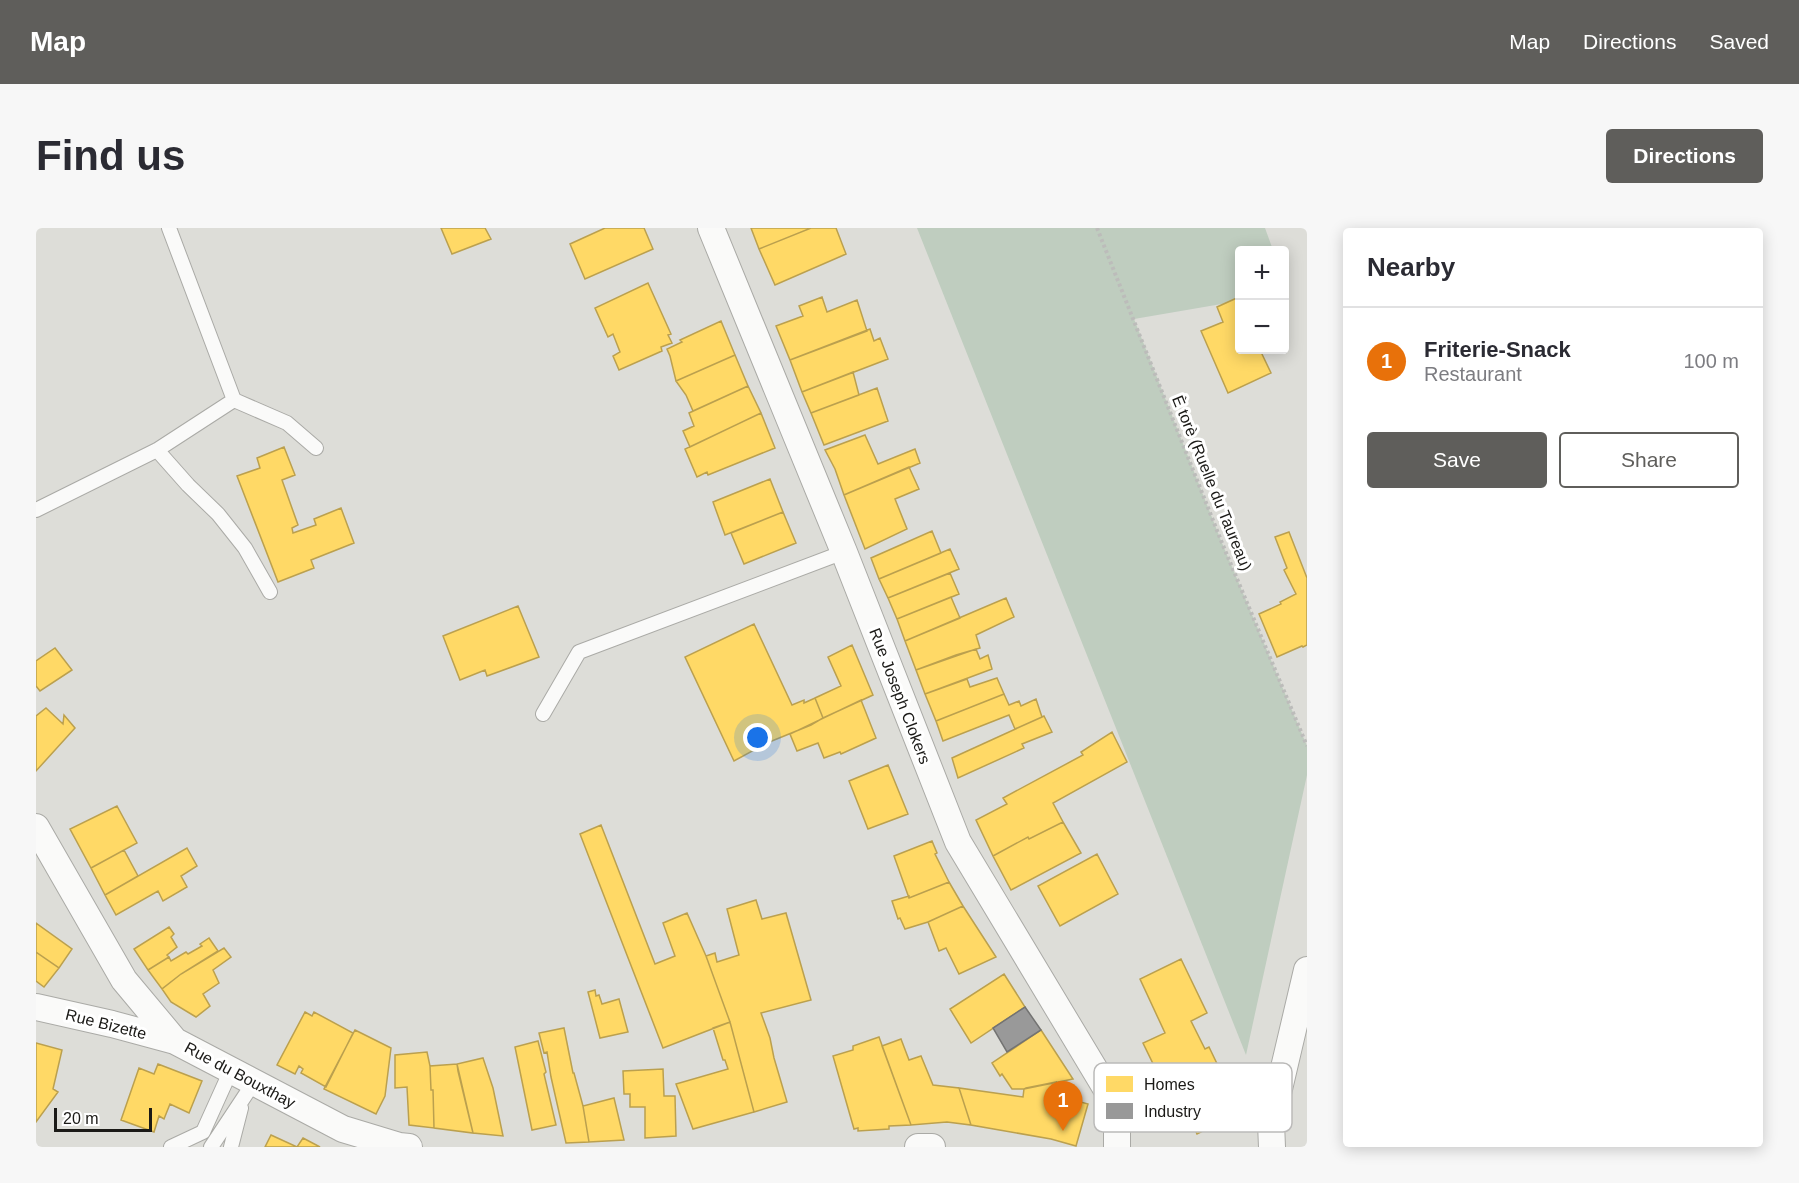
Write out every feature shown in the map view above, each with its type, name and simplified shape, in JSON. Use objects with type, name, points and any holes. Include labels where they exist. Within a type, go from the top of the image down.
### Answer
[{"type":"street","name":"Rue Joseph Clokers","points":[[711,228],[844,552],[958,842],[1094,1068]]},
{"type":"street","name":"Rue du Bouxthay","points":[[36,827],[124,980],[176,1041],[231,1070],[249,1089],[343,1129],[409,1147]]},
{"type":"street","points":[[1285,1063],[1307,970]]},
{"type":"street","name":"Rue Bizette","points":[[36,1007],[176,1041]]},
{"type":"street","points":[[1271,1132],[1272,1147]]},
{"type":"street","points":[[918,1147],[933,1147]]},
{"type":"lane","points":[[169,228],[234,400],[287,423],[316,448]]},
{"type":"lane","points":[[36,510],[157,450],[234,400]]},
{"type":"lane","points":[[157,450],[218,514],[245,548],[270,592]]},
{"type":"lane","points":[[543,714],[579,652],[844,552]]},
{"type":"lane","points":[[171,1147],[203,1132],[231,1070]]},
{"type":"lane","points":[[211,1147],[249,1089]]},
{"type":"lane","points":[[231,1147],[249,1089]]},
{"type":"path","name":"È torè (Ruelle du Taureau)","points":[[1097,228],[1222,543],[1307,746]]},
{"type":"green space","points":[[917,228],[1265,228],[1272,246],[1235,246],[1235,302],[1134,319],[1222,543],[1307,746],[1307,775],[1246,1055]]},
{"type":"building: Homes","points":[[441,228],[485,228],[491,239],[452,254]]},
{"type":"building: Homes","points":[[605,228],[644,228],[653,249],[585,279],[570,244]]},
{"type":"building: Homes","points":[[751,228],[811,228],[759,249]]},
{"type":"building: Homes","points":[[811,228],[836,228],[846,254],[775,285],[759,249]]},
{"type":"building: Homes","points":[[648,283],[671,334],[668,335],[672,343],[661,347],[662,351],[619,370],[613,356],[620,352],[613,334],[608,337],[595,308]]},
{"type":"building: Homes","points":[[822,297],[827,312],[857,300],[867,331],[790,360],[776,326],[803,316],[799,306]]},
{"type":"building: Homes","points":[[1235,299],[1235,354],[1262,354],[1271,373],[1228,393],[1201,331],[1223,322],[1217,307]]},
{"type":"building: Homes","points":[[721,321],[735,355],[676,381],[667,349],[682,342],[680,340]]},
{"type":"building: Homes","points":[[870,329],[874,341],[880,338],[888,359],[802,392],[790,360]]},
{"type":"building: Homes","points":[[735,355],[748,386],[693,411],[676,381]]},
{"type":"building: Homes","points":[[853,372],[859,395],[811,413],[802,392]]},
{"type":"building: Homes","points":[[748,386],[761,413],[690,447],[683,431],[694,426],[689,413]]},
{"type":"building: Homes","points":[[877,388],[888,421],[824,445],[811,413]]},
{"type":"building: Homes","points":[[761,413],[775,448],[708,475],[707,472],[697,477],[685,449]]},
{"type":"building: Homes","points":[[865,435],[878,464],[915,449],[920,463],[844,495],[835,469],[825,450]]},
{"type":"building: Homes","points":[[284,447],[295,475],[282,480],[298,525],[292,528],[293,533],[316,525],[314,519],[341,508],[354,543],[311,560],[314,568],[278,582],[237,476],[260,468],[257,458]]},
{"type":"building: Homes","points":[[909,467],[919,489],[895,499],[907,529],[865,549],[844,495]]},
{"type":"building: Homes","points":[[770,479],[783,512],[725,535],[713,502]]},
{"type":"building: Homes","points":[[783,512],[796,543],[744,564],[731,533]]},
{"type":"building: Homes","points":[[932,531],[941,553],[879,579],[871,558]]},
{"type":"building: Homes","points":[[1289,532],[1307,578],[1307,645],[1277,657],[1259,614],[1296,594],[1284,570],[1287,568],[1275,537]]},
{"type":"building: Homes","points":[[950,549],[959,569],[888,598],[879,579]]},
{"type":"building: Homes","points":[[950,573],[959,594],[897,619],[888,598]]},
{"type":"building: Homes","points":[[951,597],[960,618],[905,641],[897,619]]},
{"type":"building: Homes","points":[[1006,598],[1014,617],[976,635],[980,648],[916,670],[905,641]]},
{"type":"building: Homes","points":[[518,606],[539,657],[487,676],[485,670],[460,680],[443,636]]},
{"type":"building: Homes","points":[[754,624],[792,705],[815,698],[823,718],[767,743],[734,761],[685,657]]},
{"type":"building: Homes","points":[[852,645],[873,695],[823,718],[815,698],[841,686],[828,657]]},
{"type":"building: Homes","points":[[55,648],[72,670],[40,691],[36,686],[36,661]]},
{"type":"building: Homes","points":[[976,649],[980,659],[988,655],[992,669],[925,694],[916,670]]},
{"type":"building: Homes","points":[[997,678],[1004,694],[936,721],[925,694],[967,679],[970,687]]},
{"type":"building: Homes","points":[[1004,694],[1009,705],[1019,701],[1021,706],[1036,699],[1042,717],[1015,729],[1009,715],[943,741],[936,721]]},
{"type":"building: Homes","points":[[861,700],[876,738],[841,754],[840,752],[824,758],[818,743],[797,751],[790,734]]},
{"type":"building: Homes","points":[[46,708],[63,724],[64,715],[75,728],[36,771],[36,716]]},
{"type":"building: Homes","points":[[1044,716],[1052,732],[1022,744],[1024,748],[958,778],[952,758]]},
{"type":"building: Homes","points":[[1112,732],[1127,762],[1053,803],[1063,822],[993,856],[976,820],[1007,804],[1003,798],[1083,755],[1081,752]]},
{"type":"building: Homes","points":[[888,765],[908,814],[868,829],[849,781]]},
{"type":"building: Homes","points":[[117,806],[137,843],[91,868],[70,829]]},
{"type":"building: Homes","points":[[1063,822],[1081,853],[1011,890],[993,856]]},
{"type":"building: Homes","points":[[601,825],[655,964],[675,956],[663,923],[687,913],[706,956],[730,1022],[663,1048],[580,834]]},
{"type":"building: Homes","points":[[932,841],[937,853],[935,854],[949,882],[909,898],[894,856]]},
{"type":"building: Homes","points":[[187,848],[197,866],[181,876],[187,887],[163,901],[158,891],[116,915],[105,895]]},
{"type":"building: Homes","points":[[124,850],[138,876],[105,895],[91,868]]},
{"type":"building: Homes","points":[[1097,854],[1118,894],[1060,926],[1038,886]]},
{"type":"building: Homes","points":[[949,882],[963,906],[928,922],[905,929],[900,918],[898,919],[892,901],[909,896],[909,898]]},
{"type":"building: Homes","points":[[756,900],[762,919],[786,913],[811,1000],[761,1013],[787,1102],[754,1112],[730,1022],[706,956],[715,953],[717,962],[739,955],[727,909]]},
{"type":"building: Homes","points":[[963,906],[996,957],[959,974],[946,948],[939,951],[928,922]]},
{"type":"building: Homes","points":[[36,923],[72,949],[59,968],[36,952]]},
{"type":"building: Homes","points":[[169,927],[174,934],[171,937],[177,947],[167,955],[169,957],[148,970],[134,949]]},
{"type":"building: Homes","points":[[209,938],[218,951],[162,989],[148,970],[169,957],[171,961],[186,952],[188,954],[202,946],[200,944]]},
{"type":"building: Homes","points":[[224,948],[231,957],[213,970],[219,983],[203,994],[210,1006],[196,1017],[171,1002],[162,989],[181,974]]},
{"type":"building: Homes","points":[[36,952],[59,968],[44,987],[36,981]]},
{"type":"building: Homes","points":[[1181,959],[1207,1013],[1191,1021],[1205,1049],[1209,1047],[1217,1063],[1153,1063],[1143,1043],[1165,1033],[1140,979]]},
{"type":"building: Homes","points":[[1004,974],[1025,1007],[971,1043],[950,1009]]},
{"type":"building: Homes","points":[[595,990],[602,1004],[619,999],[628,1032],[600,1038],[588,992]]},
{"type":"building: Homes","points":[[305,1012],[312,1016],[314,1012],[353,1033],[326,1087],[301,1073],[303,1069],[299,1066],[295,1074],[277,1065]]},
{"type":"building: Homes","points":[[730,1022],[754,1112],[693,1129],[676,1084],[728,1069],[713,1028]]},
{"type":"building: Homes","points":[[564,1028],[573,1073],[583,1106],[589,1142],[566,1143],[547,1052],[544,1053],[539,1033]]},
{"type":"building: Homes","points":[[355,1030],[391,1048],[385,1096],[376,1114],[324,1089]]},
{"type":"building: Homes","points":[[1041,1030],[1073,1079],[1024,1089],[1012,1089],[992,1063]]},
{"type":"building: Homes","points":[[879,1037],[911,1125],[858,1131],[858,1128],[854,1129],[833,1056],[853,1050],[853,1046]]},
{"type":"building: Homes","points":[[901,1039],[909,1060],[921,1056],[933,1085],[959,1088],[971,1125],[947,1122],[911,1125],[882,1046]]},
{"type":"building: Homes","points":[[538,1041],[556,1125],[532,1130],[515,1047]]},
{"type":"building: Homes","points":[[36,1043],[62,1050],[53,1089],[58,1092],[36,1122]]},
{"type":"building: Homes","points":[[427,1052],[431,1090],[433,1090],[434,1128],[409,1125],[407,1087],[395,1088],[395,1055]]},
{"type":"building: Homes","points":[[483,1058],[493,1088],[503,1136],[473,1133],[457,1064]]},
{"type":"building: Homes","points":[[158,1064],[202,1081],[189,1113],[170,1104],[164,1119],[159,1116],[154,1132],[121,1120],[139,1068],[154,1074]]},
{"type":"building: Homes","points":[[457,1064],[473,1133],[434,1128],[430,1066]]},
{"type":"building: Homes","points":[[663,1069],[664,1096],[675,1096],[676,1136],[645,1138],[645,1107],[630,1107],[630,1094],[624,1094],[623,1071]]},
{"type":"building: Homes","points":[[1056,1082],[1052,1094],[1088,1104],[1076,1146],[1051,1139],[971,1125],[959,1088],[1023,1097],[1026,1088]]},
{"type":"building: Homes","points":[[614,1098],[624,1140],[589,1142],[583,1106]]},
{"type":"building: Homes","points":[[271,1135],[297,1147],[265,1147]]},
{"type":"building: Homes","points":[[303,1138],[320,1147],[297,1147]]},
{"type":"building: Industry","points":[[1025,1007],[1041,1030],[1007,1052],[993,1028]]},
{"type":"place","name":"Friterie-Snack","points":[[1063,1131]]}]
